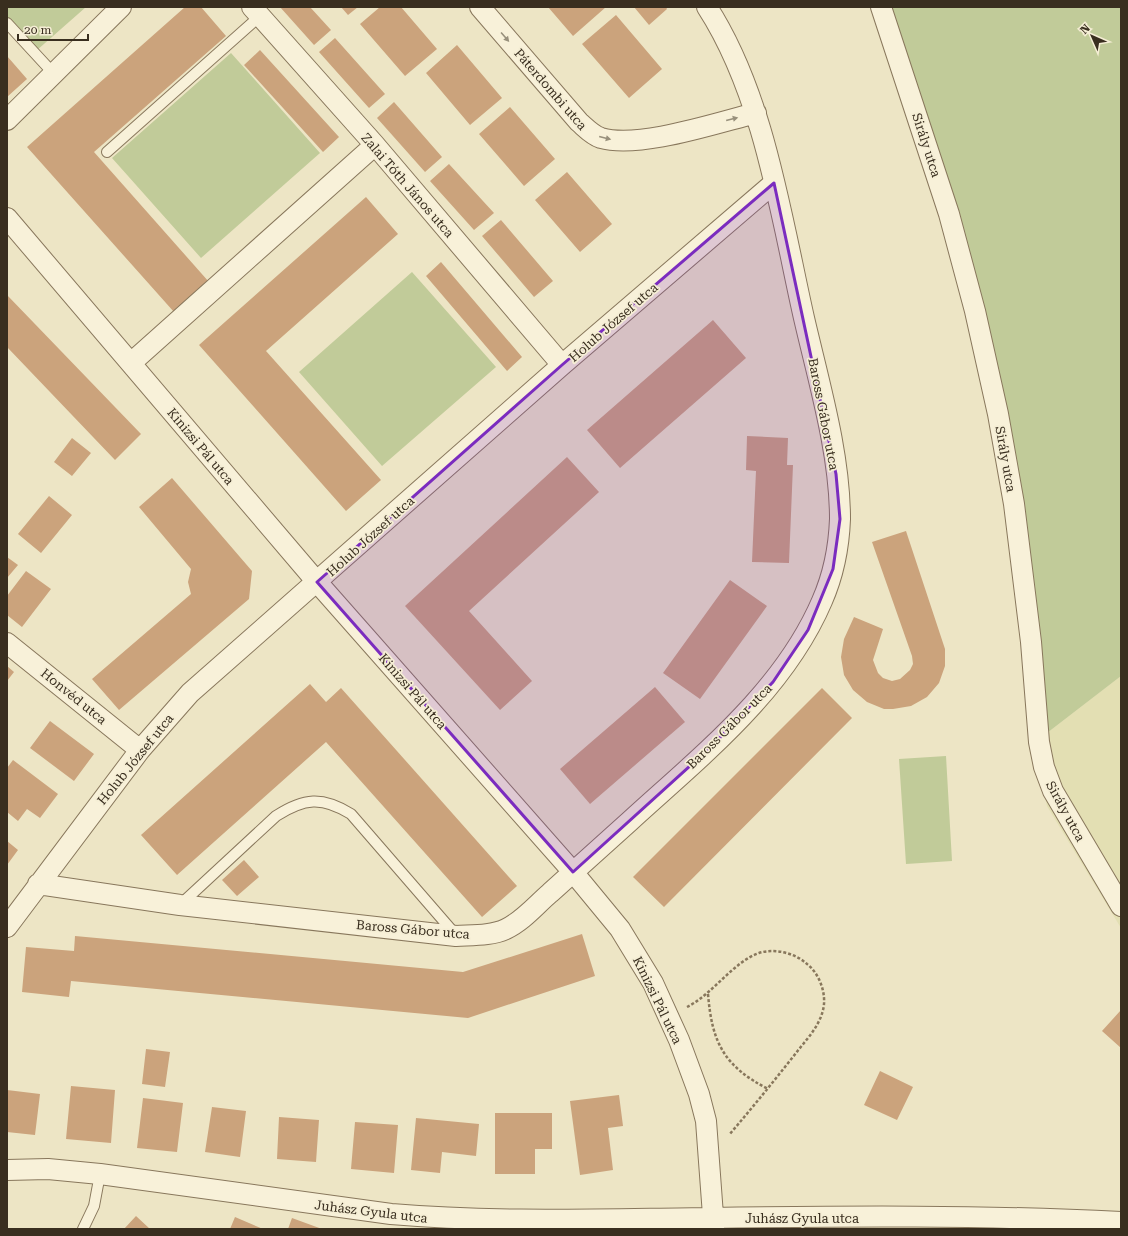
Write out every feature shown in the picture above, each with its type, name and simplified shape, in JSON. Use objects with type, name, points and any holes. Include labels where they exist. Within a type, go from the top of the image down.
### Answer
[{"type":"street","points":[[7,120],[121,7]]},
{"type":"street","name":"Páterdombi utca","points":[[480,7],[579,122],[590,133],[600,138],[614,140],[653,138],[756,113]]},
{"type":"street","name":"Baross Gábor utca","points":[[38,884],[180,905],[456,936],[488,934],[508,928],[518,922],[712,746],[773,682],[808,630],[823,600],[832,570],[840,519],[836,474],[828,422],[774,184],[756,113],[726,39],[707,7]]},
{"type":"street","name":"Sirály utca","points":[[881,7],[949,214],[975,311],[998,414],[1015,512],[1031,642],[1039,742],[1044,767],[1053,791],[1121,906]]},
{"type":"street","name":"Zalai Tóth János utca","points":[[256,11],[375,145],[562,365]]},
{"type":"street","points":[[131,363],[375,145]]},
{"type":"street","name":"Holub József utca","points":[[7,927],[140,750],[190,694],[562,365],[774,184]]},
{"type":"street","name":"Kinizsi Pál utca","points":[[7,218],[317,582],[573,872],[602,906],[639,958],[668,1016],[699,1094],[706,1121],[710,1157],[713,1224]]},
{"type":"street","name":"Honvéd utca","points":[[7,643],[140,750]]},
{"type":"street","name":"Juhász Gyula utca","points":[[7,1170],[48,1169],[100,1174],[391,1214],[437,1218],[713,1224],[1028,1217],[1121,1222]]},
{"type":"lane","points":[[107,152],[256,11]]},
{"type":"lane","points":[[7,23],[54,74]]},
{"type":"lane","points":[[180,905],[276,816],[291,806],[305,801],[322,802],[336,805],[351,814],[456,936]]},
{"type":"lane","points":[[83,1229],[94,1206],[100,1174]]},
{"type":"path","points":[[668,1016],[697,1002],[744,961],[759,953],[777,951],[794,955],[808,964],[818,976],[823,992],[823,1010],[817,1026],[768,1089],[710,1157]]},
{"type":"path","points":[[708,993],[714,1030],[729,1062],[739,1072],[768,1089]]},
{"type":"highlighted area","points":[[774,183],[836,474],[840,519],[833,569],[808,630],[773,682],[712,746],[573,872],[317,582],[562,365]]},
{"type":"shaded area","points":[[1121,676],[1121,928],[1047,806],[1034,743]]},
{"type":"green space","points":[[7,7],[86,7],[36,51],[7,18]]},
{"type":"green space","points":[[871,7],[1121,7],[1121,676],[1034,743],[1022,614],[993,421],[956,272],[906,103]]},
{"type":"green space","points":[[231,53],[320,153],[201,258],[112,158]]},
{"type":"green space","points":[[412,272],[496,367],[382,466],[299,372]]},
{"type":"green space","points":[[946,756],[952,861],[906,864],[899,759]]},
{"type":"building","points":[[185,7],[201,7],[226,36],[94,152],[209,282],[174,312],[27,147]]},
{"type":"building","points":[[280,7],[310,7],[331,30],[314,45]]},
{"type":"building","points":[[341,7],[358,7],[348,15]]},
{"type":"building","points":[[380,7],[401,7],[437,49],[405,76],[360,24]]},
{"type":"building","points":[[548,7],[606,7],[573,36]]},
{"type":"building","points":[[634,7],[666,7],[667,9],[649,25]]},
{"type":"building","points":[[616,15],[662,69],[629,98],[582,44]]},
{"type":"building","points":[[335,38],[385,94],[369,108],[319,52]]},
{"type":"building","points":[[457,45],[502,98],[470,125],[426,73]]},
{"type":"building","points":[[260,50],[339,137],[323,152],[244,65]]},
{"type":"building","points":[[7,56],[27,79],[7,97]]},
{"type":"building","points":[[394,102],[442,157],[425,172],[377,118]]},
{"type":"building","points":[[510,107],[555,159],[524,186],[479,134]]},
{"type":"building","points":[[449,164],[494,213],[474,230],[430,181]]},
{"type":"building","points":[[567,172],[612,224],[580,252],[535,200]]},
{"type":"building","points":[[366,197],[398,234],[266,351],[381,480],[346,511],[199,345]]},
{"type":"building","points":[[501,220],[553,281],[534,297],[482,236]]},
{"type":"building","points":[[441,262],[522,357],[507,371],[426,276]]},
{"type":"building","points":[[7,295],[141,434],[115,460],[7,347]]},
{"type":"building","points":[[713,320],[746,358],[620,468],[587,430]]},
{"type":"building","points":[[747,436],[788,438],[787,465],[793,465],[789,563],[752,562],[756,471],[746,470]]},
{"type":"building","points":[[72,438],[91,453],[72,476],[54,462]]},
{"type":"building","points":[[567,457],[599,492],[469,611],[532,681],[500,710],[405,606]]},
{"type":"building","points":[[172,478],[252,571],[249,599],[119,710],[92,679],[191,594],[188,582],[191,569],[139,507]]},
{"type":"building","points":[[49,496],[72,515],[41,553],[18,534]]},
{"type":"building","points":[[906,531],[945,649],[945,666],[939,683],[927,697],[911,706],[884,709],[867,702],[853,690],[844,675],[841,657],[844,639],[854,617],[883,629],[873,660],[878,673],[883,678],[892,681],[900,679],[910,670],[913,664],[912,656],[872,542]]},
{"type":"building","points":[[7,557],[18,565],[7,578]]},
{"type":"building","points":[[26,571],[51,589],[22,627],[7,615],[7,596]]},
{"type":"building","points":[[730,580],[767,606],[700,699],[663,673]]},
{"type":"building","points":[[7,666],[14,672],[7,681]]},
{"type":"building","points":[[310,684],[326,702],[341,688],[517,886],[482,917],[326,742],[177,875],[141,835]]},
{"type":"building","points":[[655,687],[685,722],[590,804],[560,769]]},
{"type":"building","points":[[822,688],[852,718],[664,907],[633,877]]},
{"type":"building","points":[[50,721],[94,754],[74,781],[30,748]]},
{"type":"building","points":[[13,760],[58,794],[40,818],[27,809],[18,821],[7,812],[7,768]]},
{"type":"building","points":[[7,841],[18,850],[7,865]]},
{"type":"building","points":[[244,860],[259,877],[237,896],[222,880]]},
{"type":"building","points":[[582,934],[595,976],[468,1018],[71,981],[69,997],[22,992],[26,947],[74,951],[75,936],[463,972]]},
{"type":"building","points":[[1121,1010],[1121,1048],[1102,1031]]},
{"type":"building","points":[[146,1049],[170,1052],[165,1087],[142,1084]]},
{"type":"building","points":[[880,1071],[913,1087],[897,1120],[864,1105]]},
{"type":"building","points":[[71,1086],[115,1090],[111,1143],[66,1139]]},
{"type":"building","points":[[7,1090],[40,1094],[35,1135],[7,1132]]},
{"type":"building","points":[[619,1095],[623,1126],[608,1128],[613,1170],[580,1175],[570,1101]]},
{"type":"building","points":[[143,1098],[183,1103],[177,1152],[137,1148]]},
{"type":"building","points":[[212,1107],[246,1111],[240,1157],[205,1152]]},
{"type":"building","points":[[495,1113],[552,1113],[552,1149],[535,1149],[535,1174],[495,1174]]},
{"type":"building","points":[[279,1117],[319,1120],[316,1162],[277,1159]]},
{"type":"building","points":[[416,1118],[479,1124],[476,1156],[442,1152],[440,1173],[411,1170]]},
{"type":"building","points":[[355,1122],[398,1125],[394,1173],[351,1169]]},
{"type":"building","points":[[136,1216],[150,1229],[124,1229]]},
{"type":"building","points":[[235,1217],[263,1229],[230,1229]]},
{"type":"building","points":[[292,1218],[322,1229],[288,1229]]}]
